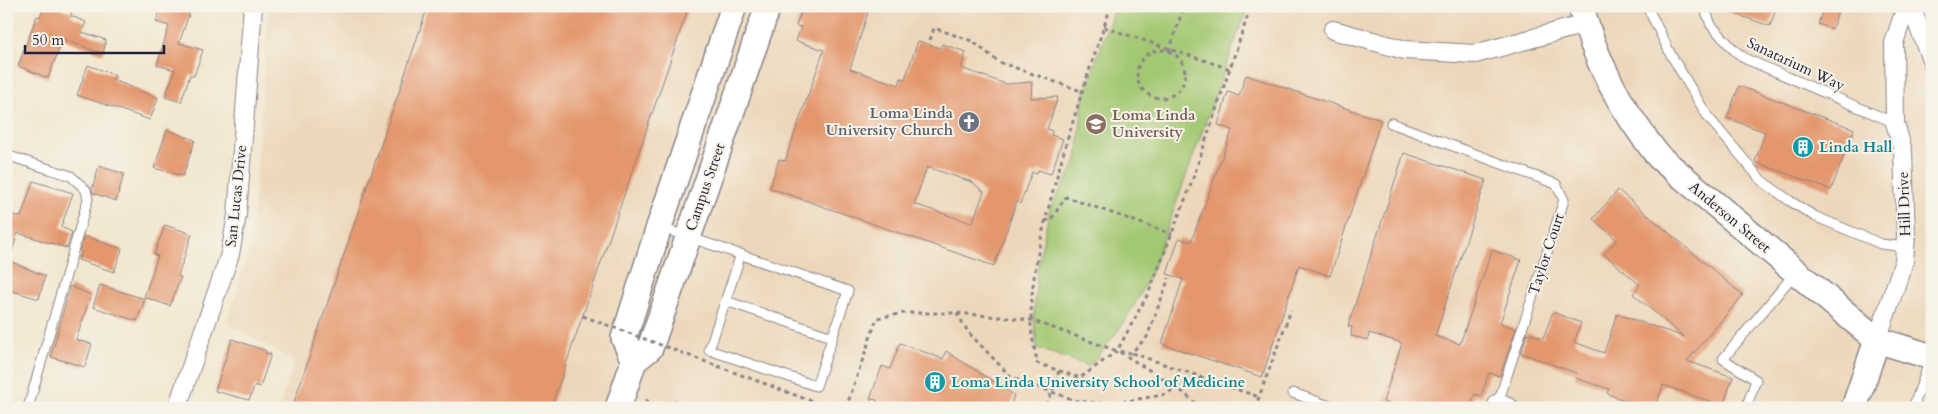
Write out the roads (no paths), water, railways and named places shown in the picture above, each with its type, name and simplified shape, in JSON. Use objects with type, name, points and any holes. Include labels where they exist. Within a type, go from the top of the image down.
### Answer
[{"type":"street","name":"San Lucas Drive","points":[[181,407],[230,254],[237,215],[253,6]]},
{"type":"street","name":"Campus Street","points":[[634,361],[624,338],[659,227],[734,6]]},
{"type":"street","name":"Campus Street","points":[[618,408],[634,361],[650,348],[768,6]]},
{"type":"street","name":"Hill Drive","points":[[1877,340],[1904,261],[1906,236],[1903,151],[1896,123],[1894,43],[1906,6]]},
{"type":"street","points":[[1911,6],[1932,62]]},
{"type":"street","points":[[1333,30],[1404,50],[1475,54],[1583,15]]},
{"type":"street","name":"Anderson Street","points":[[1583,15],[1615,93],[1633,124],[1659,157],[1877,340]]},
{"type":"street","points":[[1854,408],[1877,340],[1931,357]]},
{"type":"lane","points":[[1647,6],[1671,54],[1708,116],[1762,181],[1814,216],[1881,244],[1905,247]]},
{"type":"lane","name":"Sanatarium Way","points":[[1704,6],[1711,25],[1735,51],[1746,59],[1896,123]]},
{"type":"lane","name":"Taylor Court","points":[[1391,123],[1556,184],[1564,200],[1501,406]]},
{"type":"lane","points":[[6,155],[71,176],[86,190],[88,199],[28,408]]},
{"type":"lane","points":[[659,227],[741,254],[848,291],[816,386],[709,350],[741,254]]},
{"type":"lane","points":[[1746,408],[1756,380],[1723,359],[1796,272]]},
{"type":"lane","points":[[726,301],[832,337]]},
{"type":"lane","points":[[1913,408],[1931,357]]},
{"type":"lane","points":[[1293,393],[1336,408]]},
{"type":"place","name":"Loma Linda University Church","points":[[969,122]]},
{"type":"place","name":"Loma Linda University","points":[[1096,124]]},
{"type":"place","name":"Linda Hall","points":[[1803,147]]},
{"type":"place","name":"Loma Linda University School of Medicine","points":[[935,382]]}]
